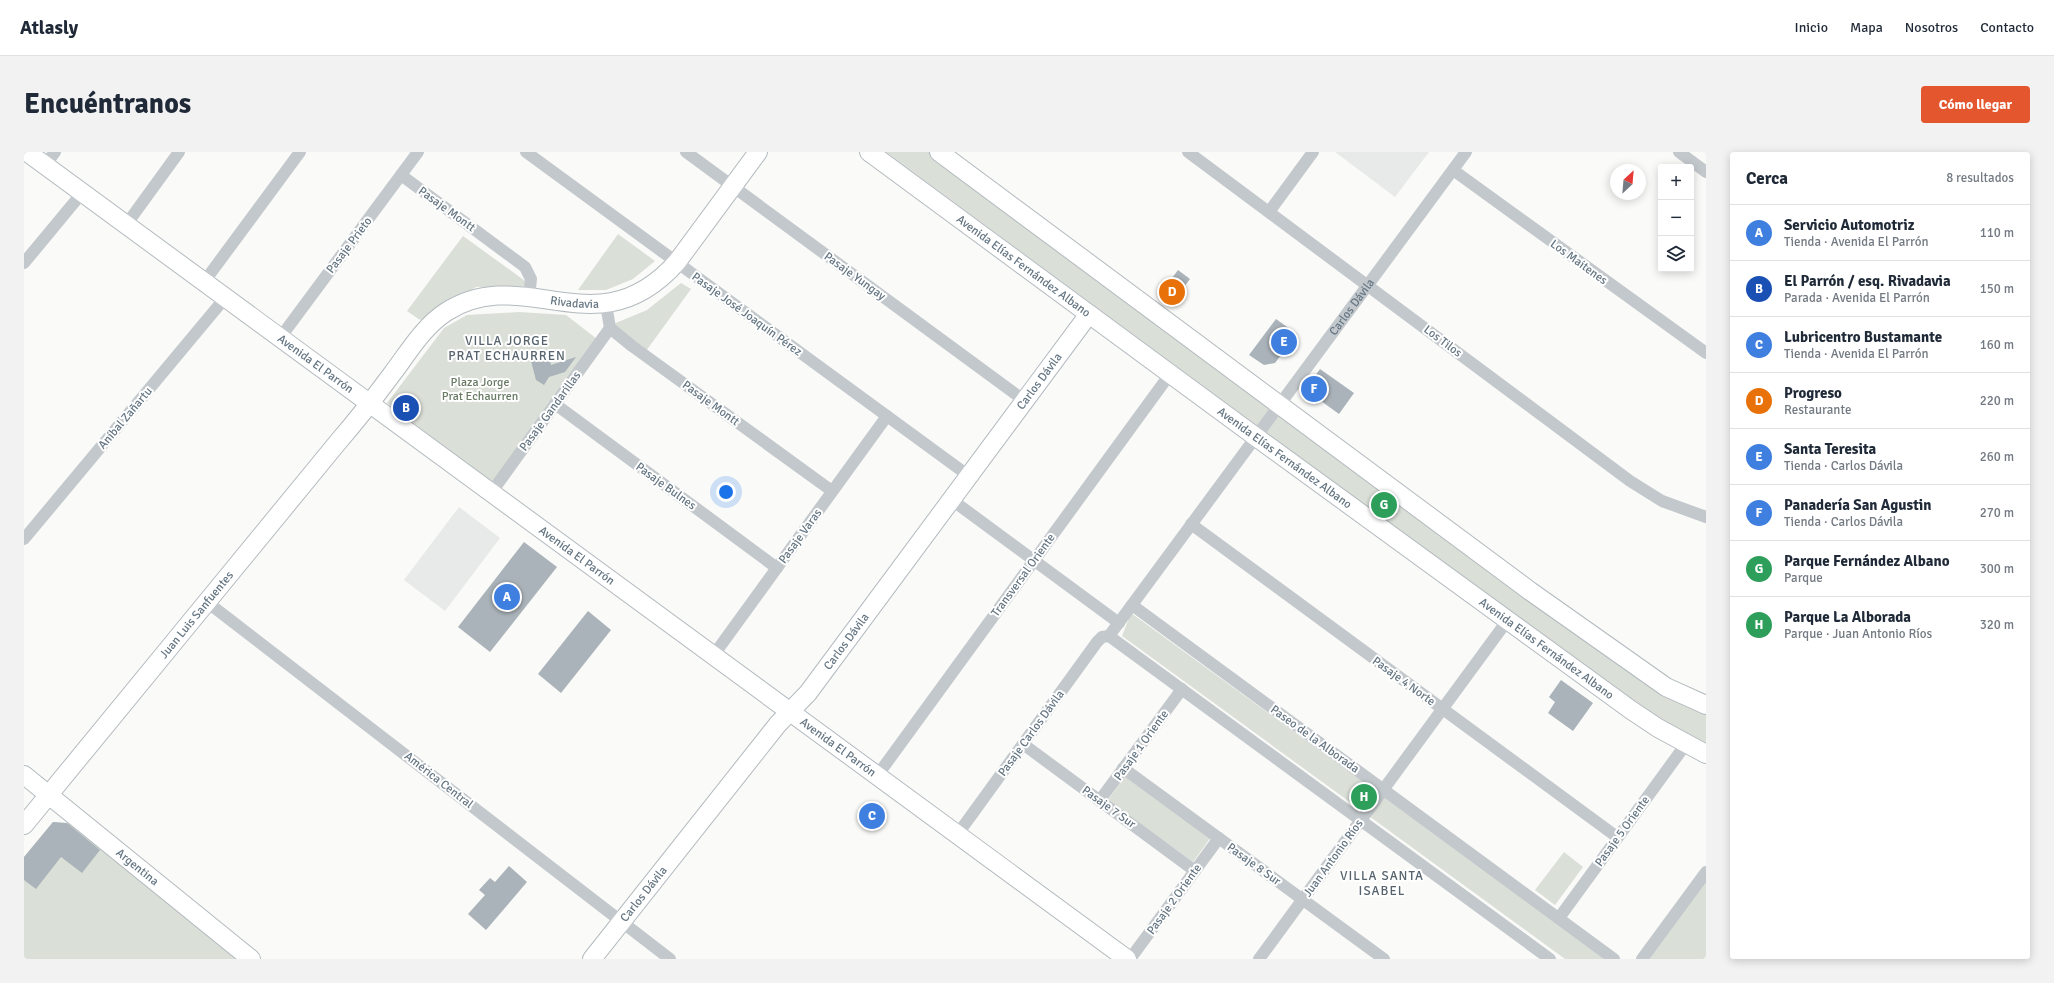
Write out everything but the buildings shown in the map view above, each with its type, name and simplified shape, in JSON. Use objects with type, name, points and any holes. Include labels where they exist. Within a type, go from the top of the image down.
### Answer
[{"type":"main road","name":"Avenida El Parrón","points":[[27,152],[50,159],[82,193],[790,713],[1128,959]]},
{"type":"main road","name":"Rivadavia","points":[[369,404],[424,332],[446,312],[468,301],[480,298],[510,296],[529,297],[578,305],[606,304],[640,293],[666,274],[677,262],[758,152]]},
{"type":"main road","name":"Avenida Elías Fernández Albano","points":[[869,152],[1507,621],[1631,710],[1686,744],[1706,754]]},
{"type":"main road","points":[[939,152],[1280,404],[1530,592],[1666,687],[1706,705]]},
{"type":"main road","name":"Carlos Dávila","points":[[592,959],[778,724],[808,693],[1089,314]]},
{"type":"main road","name":"Juan Luis Sanfuentes","points":[[24,825],[369,404]]},
{"type":"main road","name":"Argentina","points":[[24,775],[251,959]]},
{"type":"street","points":[[126,225],[179,152]]},
{"type":"street","points":[[204,282],[300,152]]},
{"type":"street","name":"Pasaje Prieto","points":[[280,338],[418,152]]},
{"type":"street","name":"Pasaje José Joaquín Pérez","points":[[526,152],[969,476]]},
{"type":"street","name":"Pasaje Yungay","points":[[686,152],[1025,401]]},
{"type":"street","name":"Los Tilos","points":[[1188,152],[1630,481],[1662,501],[1706,517]]},
{"type":"street","points":[[1269,212],[1313,152]]},
{"type":"street","name":"Carlos Dávila","points":[[1109,636],[1466,152]]},
{"type":"street","points":[[1679,152],[1706,172]]},
{"type":"street","name":"Los Maitenes","points":[[1453,170],[1706,353]]},
{"type":"street","name":"Pasaje Montt","points":[[401,175],[525,267],[531,279],[529,297]]},
{"type":"street","points":[[24,263],[82,193]]},
{"type":"street","name":"Aníbal Zañartu","points":[[24,539],[225,298]]},
{"type":"street","points":[[606,304],[610,328]]},
{"type":"street","name":"Pasaje Montt","points":[[610,328],[632,346],[832,491]]},
{"type":"street","name":"Pasaje Gandarillas","points":[[491,493],[610,328]]},
{"type":"street","name":"Transversal Oriente","points":[[877,776],[1170,374]]},
{"type":"street","name":"Pasaje Bulnes","points":[[555,404],[777,568]]},
{"type":"street","name":"Pasaje Varas","points":[[713,656],[887,416]]},
{"type":"street","points":[[952,500],[1119,623]]},
{"type":"street","name":"Pasaje 4 Norte","points":[[1192,524],[1617,838]]},
{"type":"street","name":"América Central","points":[[207,602],[670,959]]},
{"type":"street","name":"Paseo de la Alborada","points":[[1132,605],[1614,959]]},
{"type":"street","name":"Juan Antonio Ríos","points":[[1259,959],[1507,621]]},
{"type":"street","points":[[1109,636],[1550,959]]},
{"type":"street","name":"Pasaje Carlos Dávila","points":[[957,835],[1097,642],[1102,637],[1109,636]]},
{"type":"street","name":"Pasaje 1 Oriente","points":[[1100,800],[1182,689]]},
{"type":"street","name":"Pasaje 7 Sur","points":[[1023,744],[1195,871]]},
{"type":"street","name":"Pasaje 5 Oriente","points":[[1558,918],[1686,744]]},
{"type":"street","name":"Pasaje 8 Sur","points":[[1124,768],[1384,959]]},
{"type":"street","name":"Pasaje 2 Oriente","points":[[1128,959],[1219,838]]},
{"type":"street","points":[[1642,959],[1706,872]]},
{"type":"shaded area","points":[[1335,152],[1429,152],[1395,197]]},
{"type":"shaded area","points":[[459,507],[500,538],[445,611],[404,580]]},
{"type":"green space","points":[[886,152],[929,152],[1194,348],[1706,712],[1706,743],[1644,711]]},
{"type":"green space","points":[[618,234],[655,261],[633,279],[606,290],[578,290]]},
{"type":"green space","points":[[463,236],[532,286],[476,287],[420,320],[407,311]]},
{"type":"green space","points":[[681,283],[691,289],[646,351],[611,325],[647,310]]},
{"type":"green space","name":"Plaza Jorge Prat Echaurren","points":[[519,312],[566,315],[597,339],[492,484],[387,403],[444,328],[467,315]]},
{"type":"green space","points":[[1131,613],[1606,959],[1565,959],[1122,636]]},
{"type":"green space","points":[[1126,775],[1211,837],[1193,862],[1108,800]]},
{"type":"green space","points":[[53,822],[72,824],[239,959],[24,959],[24,857]]},
{"type":"green space","points":[[1564,852],[1583,867],[1555,905],[1535,890]]},
{"type":"green space","points":[[1706,867],[1706,959],[1637,959]]},
{"type":"place","name":"Progreso","points":[[1172,292]]},
{"type":"place","name":"Santa Teresita","points":[[1284,342]]},
{"type":"place","name":"Panadería San Agustin","points":[[1314,389]]},
{"type":"place","name":"El Parrón / esq. Rivadavia","points":[[406,408]]},
{"type":"place","name":"Parque Fernández Albano","points":[[1384,505]]},
{"type":"place","name":"Servicio Automotriz","points":[[507,597]]},
{"type":"place","name":"Parque La Alborada","points":[[1364,797]]},
{"type":"place","name":"Lubricentro Bustamante","points":[[872,816]]},
{"type":"district","name":"VILLA JORGE PRAT ECHAURREN","points":[[507,348]]},
{"type":"district","name":"VILLA SANTA ISABEL","points":[[1382,882]]}]
